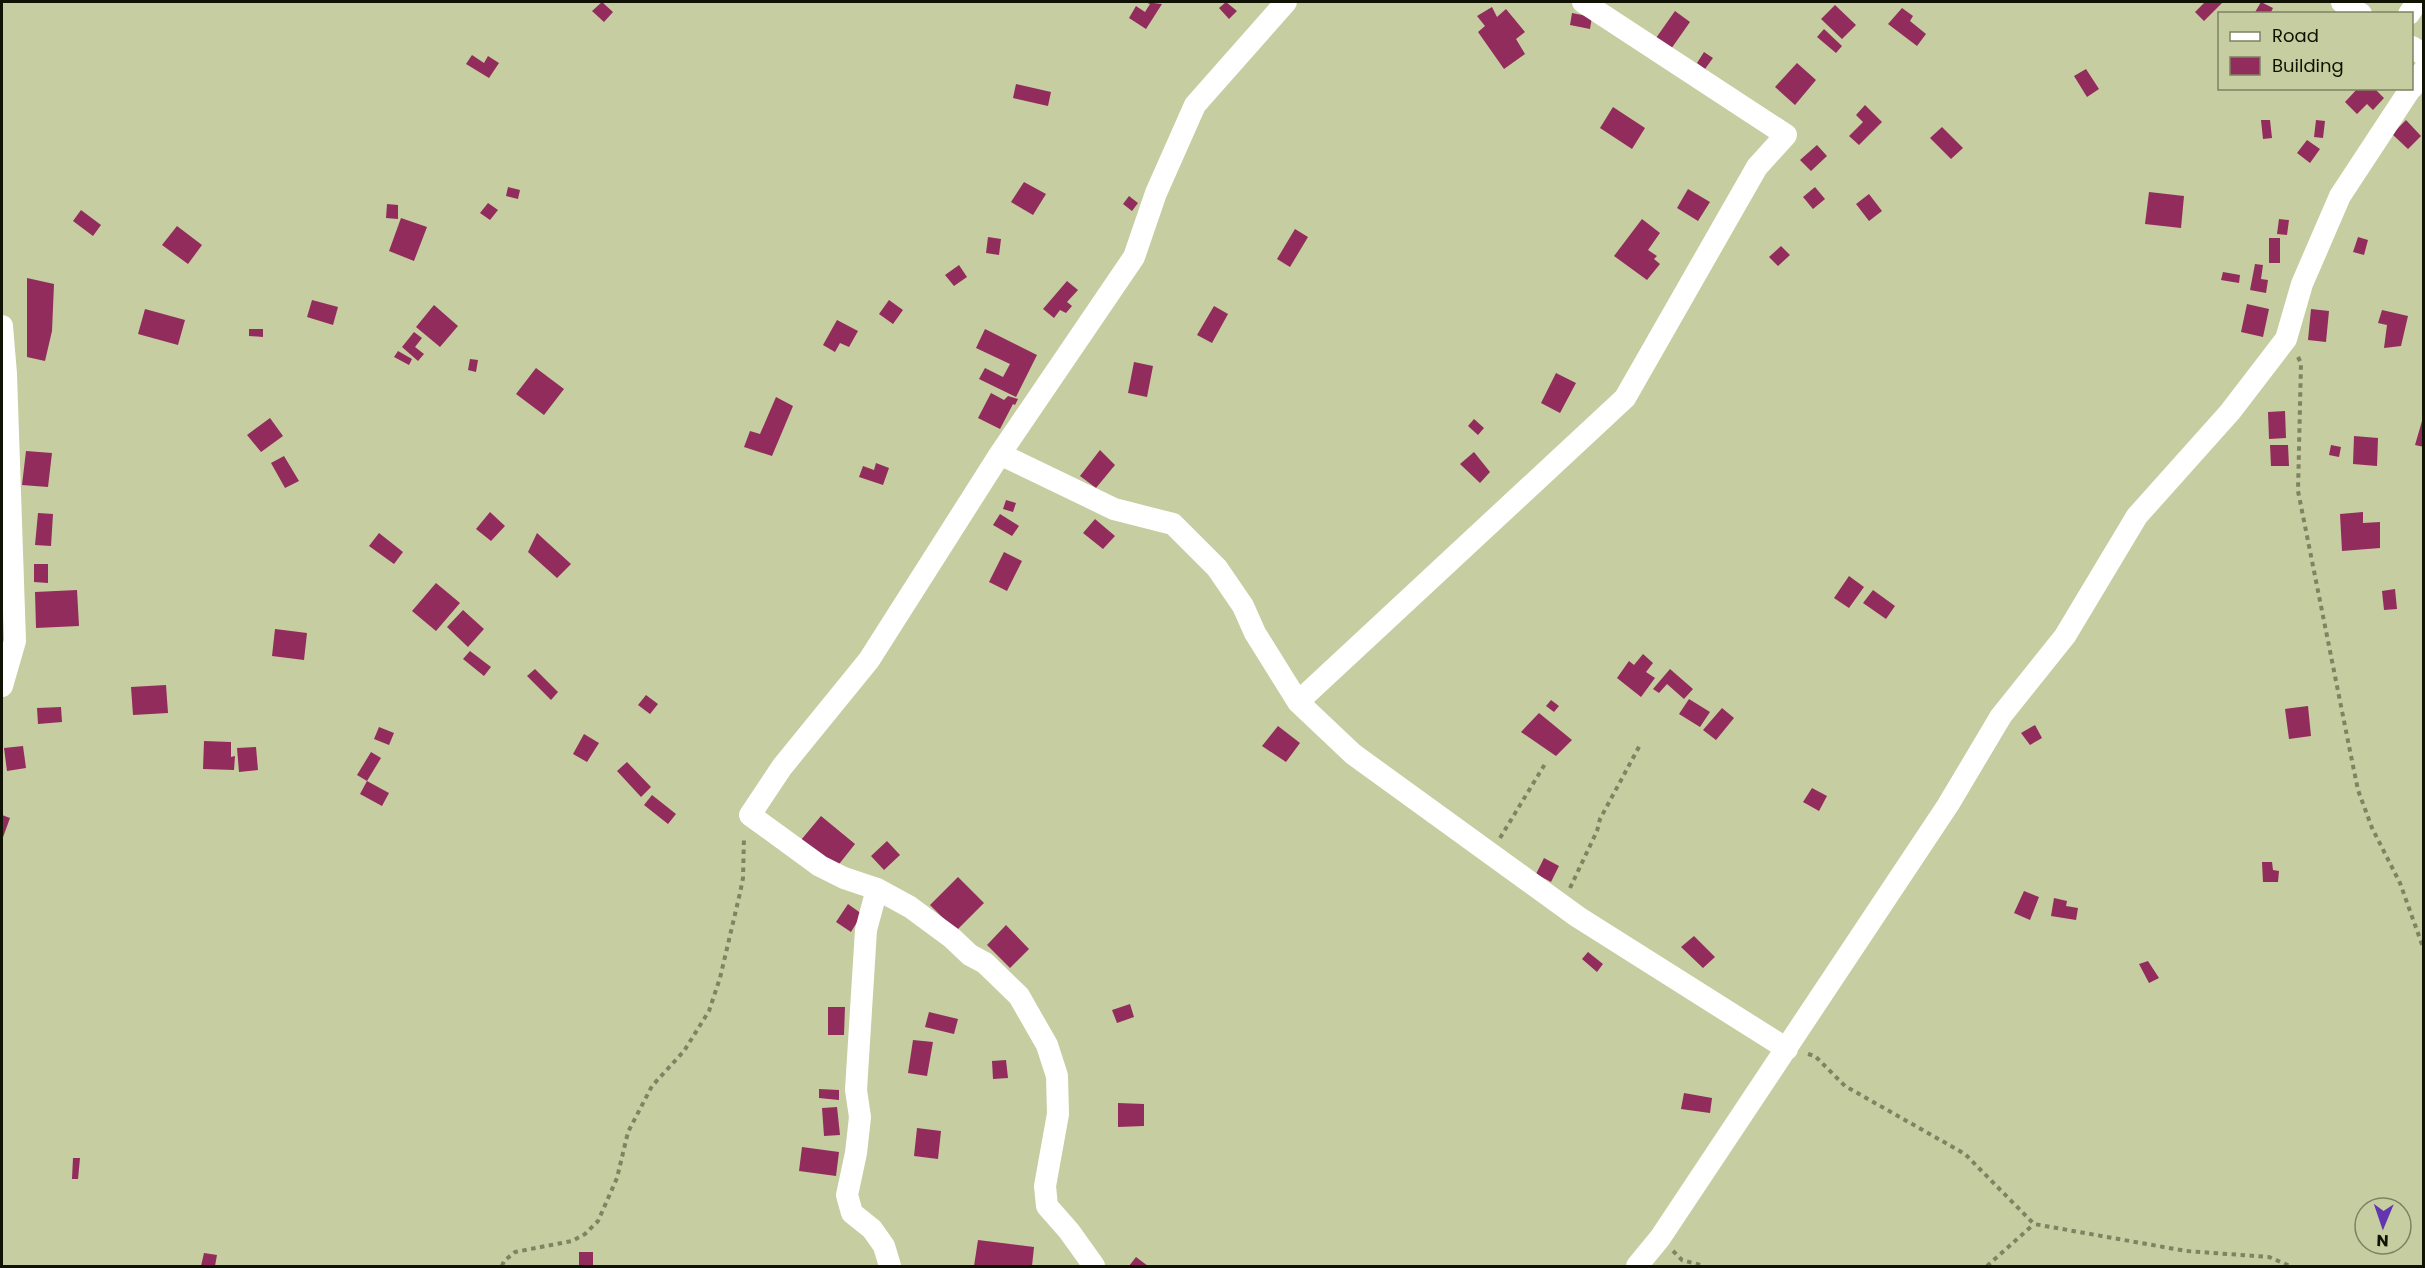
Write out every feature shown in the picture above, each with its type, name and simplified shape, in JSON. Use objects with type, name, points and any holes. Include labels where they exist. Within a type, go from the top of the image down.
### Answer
[{"type":"street","points":[[1094,1266],[1069,1231],[1047,1206],[1045,1186],[1058,1114],[1057,1076],[1047,1045],[1019,996],[985,963],[970,955],[952,938],[910,907],[877,889],[844,878],[820,866],[750,815],[782,767],[869,660],[1000,454],[1134,257],[1156,193],[1195,105],[1286,2]]},
{"type":"street","points":[[1298,702],[1625,398],[1757,167],[1786,135],[1583,2]]},
{"type":"street","points":[[2343,2],[2358,12]]},
{"type":"street","points":[[2413,85],[2424,70]]},
{"type":"street","points":[[1637,1266],[1660,1238],[1787,1049],[1948,805],[2001,716],[2065,636],[2137,516],[2230,412],[2286,339],[2302,284],[2340,196],[2410,90]]},
{"type":"street","points":[[2,326],[6,374],[15,640],[2,687]]},
{"type":"street","points":[[1000,454],[1114,509],[1173,524],[1217,568],[1244,606],[1255,633],[1298,702],[1353,754],[1562,905],[1787,1049]]},
{"type":"street","points":[[877,889],[866,930],[856,1090],[860,1117],[847,1195],[852,1213],[872,1229],[884,1246],[890,1266]]},
{"type":"path","points":[[2286,339],[2301,363],[2298,492],[2358,790],[2372,828],[2400,883],[2424,950]]},
{"type":"path","points":[[1562,905],[1597,831],[1600,819],[1640,745]]},
{"type":"path","points":[[1491,853],[1545,764]]},
{"type":"path","points":[[502,1266],[504,1261],[515,1252],[572,1241],[585,1234],[598,1221],[616,1178],[628,1132],[652,1086],[684,1051],[709,1011],[734,923],[743,878],[744,831],[750,815]]},
{"type":"path","points":[[1787,1049],[1815,1056],[1845,1086],[1965,1154],[2034,1224],[2186,1251],[2269,1257],[2290,1266]]},
{"type":"path","points":[[1987,1266],[2034,1224]]},
{"type":"path","points":[[1660,1238],[1682,1260],[1704,1266]]},
{"type":"building","points":[[602,2],[613,12],[604,22],[592,11]]},
{"type":"building","points":[[1145,2],[1162,4],[1146,29],[1129,18],[1136,6],[1145,12],[1150,4]]},
{"type":"building","points":[[1226,2],[1237,11],[1229,19],[1219,8]]},
{"type":"building","points":[[2205,2],[2223,2],[2204,21],[2195,12]]},
{"type":"building","points":[[2261,2],[2273,8],[2271,12],[2255,12]]},
{"type":"building","points":[[1835,5],[1856,25],[1842,39],[1821,19]]},
{"type":"building","points":[[1492,7],[1497,17],[1506,9],[1525,32],[1516,39],[1525,54],[1504,69],[1478,32],[1485,26],[1477,16]]},
{"type":"building","points":[[1902,8],[1913,16],[1910,21],[1926,34],[1917,46],[1888,24]]},
{"type":"building","points":[[1675,11],[1690,22],[1671,49],[1656,38]]},
{"type":"building","points":[[1572,13],[1592,17],[1590,29],[1570,25]]},
{"type":"building","points":[[1824,29],[1842,46],[1836,53],[1817,37]]},
{"type":"building","points":[[1704,52],[1713,58],[1705,69],[1697,63]]},
{"type":"building","points":[[472,55],[484,63],[488,56],[499,63],[489,78],[466,64]]},
{"type":"building","points":[[1797,63],[1816,80],[1795,105],[1775,87]]},
{"type":"building","points":[[2086,69],[2099,89],[2087,97],[2074,76]]},
{"type":"building","points":[[1016,84],[1051,92],[1048,106],[1013,98]]},
{"type":"building","points":[[2356,90],[2376,90],[2384,98],[2373,110],[2367,104],[2357,114],[2345,102]]},
{"type":"building","points":[[1865,105],[1882,122],[1859,145],[1849,136],[1863,122],[1856,115]]},
{"type":"building","points":[[1613,107],[1645,128],[1632,149],[1600,128]]},
{"type":"building","points":[[2261,120],[2270,120],[2272,138],[2263,139]]},
{"type":"building","points":[[2316,120],[2325,121],[2323,138],[2314,137]]},
{"type":"building","points":[[2406,120],[2421,136],[2408,149],[2392,134]]},
{"type":"building","points":[[1942,127],[1963,148],[1951,159],[1930,138]]},
{"type":"building","points":[[2307,140],[2320,149],[2310,163],[2297,153]]},
{"type":"building","points":[[1817,145],[1827,156],[1811,171],[1800,160]]},
{"type":"building","points":[[1024,182],[1046,194],[1033,215],[1011,202]]},
{"type":"building","points":[[508,187],[520,190],[518,199],[506,196]]},
{"type":"building","points":[[1815,187],[1825,199],[1813,209],[1803,197]]},
{"type":"building","points":[[1688,189],[1710,202],[1698,221],[1677,208]]},
{"type":"building","points":[[2149,192],[2184,196],[2181,228],[2145,224]]},
{"type":"building","points":[[1869,194],[1882,211],[1869,221],[1856,204]]},
{"type":"building","points":[[1129,196],[1138,203],[1132,211],[1123,204]]},
{"type":"building","points":[[488,203],[498,210],[490,220],[480,213]]},
{"type":"building","points":[[387,204],[398,205],[398,219],[386,218]]},
{"type":"building","points":[[81,210],[101,225],[93,236],[73,221]]},
{"type":"building","points":[[401,218],[427,227],[414,261],[389,251]]},
{"type":"building","points":[[1642,219],[1660,233],[1648,250],[1657,256],[1654,259],[1660,264],[1647,280],[1614,256]]},
{"type":"building","points":[[2279,219],[2289,220],[2287,235],[2277,234]]},
{"type":"building","points":[[177,226],[202,245],[188,264],[162,245]]},
{"type":"building","points":[[1295,229],[1308,237],[1290,267],[1277,259]]},
{"type":"building","points":[[988,237],[1001,239],[999,255],[986,253]]},
{"type":"building","points":[[2358,237],[2368,240],[2364,255],[2353,252]]},
{"type":"building","points":[[2269,238],[2280,238],[2280,263],[2269,263]]},
{"type":"building","points":[[1781,246],[1790,255],[1778,266],[1769,257]]},
{"type":"building","points":[[2255,264],[2263,265],[2261,279],[2268,280],[2266,293],[2250,290]]},
{"type":"building","points":[[959,265],[967,277],[954,286],[945,275]]},
{"type":"building","points":[[2223,272],[2240,275],[2239,283],[2221,280]]},
{"type":"building","points":[[27,278],[54,284],[52,331],[45,361],[27,357]]},
{"type":"building","points":[[1067,281],[1078,290],[1067,302],[1072,306],[1066,313],[1060,310],[1054,318],[1043,309]]},
{"type":"building","points":[[312,300],[338,307],[333,325],[307,317]]},
{"type":"building","points":[[889,300],[903,310],[893,324],[879,314]]},
{"type":"building","points":[[2247,304],[2269,309],[2263,337],[2241,332]]},
{"type":"building","points":[[434,305],[458,326],[440,347],[416,327]]},
{"type":"building","points":[[1214,306],[1228,314],[1212,343],[1197,335]]},
{"type":"building","points":[[145,309],[185,320],[178,345],[138,334]]},
{"type":"building","points":[[2311,309],[2329,311],[2326,342],[2308,340]]},
{"type":"building","points":[[2382,310],[2408,316],[2401,346],[2384,348],[2387,325],[2378,323]]},
{"type":"building","points":[[837,320],[858,331],[849,347],[840,343],[835,352],[823,345]]},
{"type":"building","points":[[249,329],[263,329],[263,337],[249,336]]},
{"type":"building","points":[[985,329],[1037,355],[1016,397],[979,379],[985,368],[1003,377],[1010,364],[976,348]]},
{"type":"building","points":[[414,332],[422,338],[415,347],[424,354],[418,361],[402,347]]},
{"type":"building","points":[[398,351],[412,359],[409,365],[394,357]]},
{"type":"building","points":[[470,359],[478,360],[476,372],[468,370]]},
{"type":"building","points":[[1134,362],[1153,366],[1147,397],[1128,393]]},
{"type":"building","points":[[536,368],[564,389],[544,415],[516,394]]},
{"type":"building","points":[[1556,373],[1576,383],[1560,413],[1541,403]]},
{"type":"building","points":[[991,393],[1004,400],[1008,396],[1018,399],[1000,429],[978,418]]},
{"type":"building","points":[[776,397],[793,406],[772,456],[744,447],[750,431],[760,434]]},
{"type":"building","points":[[2285,411],[2286,438],[2269,439],[2268,412]]},
{"type":"building","points":[[270,418],[283,436],[261,452],[247,435]]},
{"type":"building","points":[[1474,419],[1484,428],[1478,435],[1468,426]]},
{"type":"building","points":[[2422,421],[2424,421],[2424,447],[2415,445]]},
{"type":"building","points":[[2354,436],[2378,438],[2377,466],[2353,464]]},
{"type":"building","points":[[2270,445],[2288,445],[2289,466],[2271,466]]},
{"type":"building","points":[[2331,445],[2341,447],[2339,457],[2329,455]]},
{"type":"building","points":[[1100,450],[1115,465],[1096,488],[1080,476]]},
{"type":"building","points":[[26,451],[52,453],[48,487],[22,485]]},
{"type":"building","points":[[1474,452],[1490,472],[1480,483],[1460,464]]},
{"type":"building","points":[[284,456],[299,481],[285,488],[271,463]]},
{"type":"building","points":[[876,463],[889,468],[883,485],[859,477],[863,466],[874,470]]},
{"type":"building","points":[[1006,500],[1016,503],[1013,512],[1003,509]]},
{"type":"building","points":[[490,512],[505,526],[491,541],[476,529]]},
{"type":"building","points":[[2363,512],[2363,523],[2380,522],[2380,548],[2342,551],[2340,514]]},
{"type":"building","points":[[38,513],[53,514],[51,546],[35,545]]},
{"type":"building","points":[[1000,514],[1019,526],[1012,536],[993,525]]},
{"type":"building","points":[[1095,519],[1115,536],[1103,549],[1083,533]]},
{"type":"building","points":[[379,533],[403,552],[394,564],[369,546]]},
{"type":"building","points":[[537,533],[571,564],[557,578],[528,552]]},
{"type":"building","points":[[1004,552],[1022,561],[1007,591],[989,582]]},
{"type":"building","points":[[34,564],[48,564],[48,583],[34,582]]},
{"type":"building","points":[[1849,576],[1864,587],[1849,608],[1834,598]]},
{"type":"building","points":[[436,583],[460,603],[436,631],[412,611]]},
{"type":"building","points":[[2395,589],[2397,609],[2384,610],[2382,591]]},
{"type":"building","points":[[77,590],[79,626],[36,628],[35,592]]},
{"type":"building","points":[[1873,590],[1895,606],[1886,619],[1863,603]]},
{"type":"building","points":[[463,610],[484,629],[468,647],[447,627]]},
{"type":"building","points":[[275,629],[307,633],[304,660],[272,656]]},
{"type":"building","points":[[470,651],[491,667],[484,676],[463,659]]},
{"type":"building","points":[[1643,654],[1653,663],[1646,672],[1655,678],[1641,697],[1617,678],[1629,661],[1634,665]]},
{"type":"building","points":[[535,669],[558,692],[551,700],[527,676]]},
{"type":"building","points":[[1670,669],[1693,689],[1684,699],[1667,684],[1659,693],[1653,689]]},
{"type":"building","points":[[166,685],[168,713],[133,715],[131,687]]},
{"type":"building","points":[[646,695],[658,704],[650,714],[638,705]]},
{"type":"building","points":[[1689,699],[1710,712],[1700,727],[1679,714]]},
{"type":"building","points":[[1551,700],[1559,706],[1554,712],[1546,706]]},
{"type":"building","points":[[2308,706],[2311,736],[2289,739],[2285,709]]},
{"type":"building","points":[[61,707],[62,722],[38,724],[37,708]]},
{"type":"building","points":[[1722,708],[1734,718],[1716,740],[1703,730]]},
{"type":"building","points":[[1539,713],[1572,740],[1556,756],[1521,732]]},
{"type":"building","points":[[2035,725],[2042,738],[2030,745],[2021,733]]},
{"type":"building","points":[[1278,726],[1300,743],[1286,762],[1262,746]]},
{"type":"building","points":[[379,727],[394,733],[389,745],[374,739]]},
{"type":"building","points":[[584,734],[599,743],[587,762],[573,754]]},
{"type":"building","points":[[204,741],[231,742],[231,757],[235,756],[234,770],[203,769]]},
{"type":"building","points":[[23,746],[26,768],[7,771],[4,748]]},
{"type":"building","points":[[256,747],[258,770],[239,772],[237,748]]},
{"type":"building","points":[[371,752],[381,758],[367,781],[357,775]]},
{"type":"building","points":[[627,762],[651,787],[641,797],[617,771]]},
{"type":"building","points":[[367,781],[389,793],[382,806],[360,794]]},
{"type":"building","points":[[1812,788],[1827,796],[1819,811],[1803,802]]},
{"type":"building","points":[[652,795],[676,814],[668,824],[644,805]]},
{"type":"building","points":[[2,815],[10,818],[2,840]]},
{"type":"building","points":[[821,816],[855,844],[836,868],[801,840]]},
{"type":"building","points":[[887,841],[900,855],[884,870],[871,856]]},
{"type":"building","points":[[1544,858],[1559,866],[1551,882],[1536,874]]},
{"type":"building","points":[[2262,862],[2272,862],[2273,870],[2279,871],[2278,882],[2263,882]]},
{"type":"building","points":[[958,877],[984,903],[956,931],[930,905]]},
{"type":"building","points":[[2024,891],[2039,897],[2030,920],[2014,913]]},
{"type":"building","points":[[2054,898],[2067,901],[2066,906],[2078,908],[2076,920],[2051,916]]},
{"type":"building","points":[[848,904],[862,914],[851,932],[836,922]]},
{"type":"building","points":[[1006,925],[1029,949],[1010,968],[987,945]]},
{"type":"building","points":[[1694,936],[1715,957],[1703,968],[1681,947]]},
{"type":"building","points":[[1588,952],[1603,964],[1597,972],[1582,959]]},
{"type":"building","points":[[2148,961],[2159,978],[2149,983],[2139,964]]},
{"type":"building","points":[[1130,1004],[1134,1017],[1117,1023],[1112,1010]]},
{"type":"building","points":[[828,1007],[845,1007],[844,1035],[828,1035]]},
{"type":"building","points":[[929,1012],[958,1019],[954,1034],[925,1027]]},
{"type":"building","points":[[913,1040],[933,1042],[927,1076],[908,1073]]},
{"type":"building","points":[[1006,1060],[1008,1078],[993,1079],[992,1061]]},
{"type":"building","points":[[819,1089],[839,1090],[839,1100],[819,1098]]},
{"type":"building","points":[[1684,1093],[1712,1098],[1710,1113],[1681,1109]]},
{"type":"building","points":[[1118,1103],[1144,1104],[1144,1126],[1118,1127]]},
{"type":"building","points":[[837,1107],[840,1135],[824,1136],[822,1108]]},
{"type":"building","points":[[917,1128],[941,1131],[938,1159],[914,1156]]},
{"type":"building","points":[[802,1147],[839,1152],[836,1176],[799,1171]]},
{"type":"building","points":[[73,1158],[80,1158],[78,1179],[72,1179]]},
{"type":"building","points":[[978,1240],[1034,1247],[1032,1266],[974,1266]]},
{"type":"building","points":[[579,1252],[593,1252],[593,1265],[579,1266]]},
{"type":"building","points":[[204,1253],[217,1255],[215,1266],[201,1266]]},
{"type":"building","points":[[1136,1257],[1148,1266],[1129,1266]]}]
